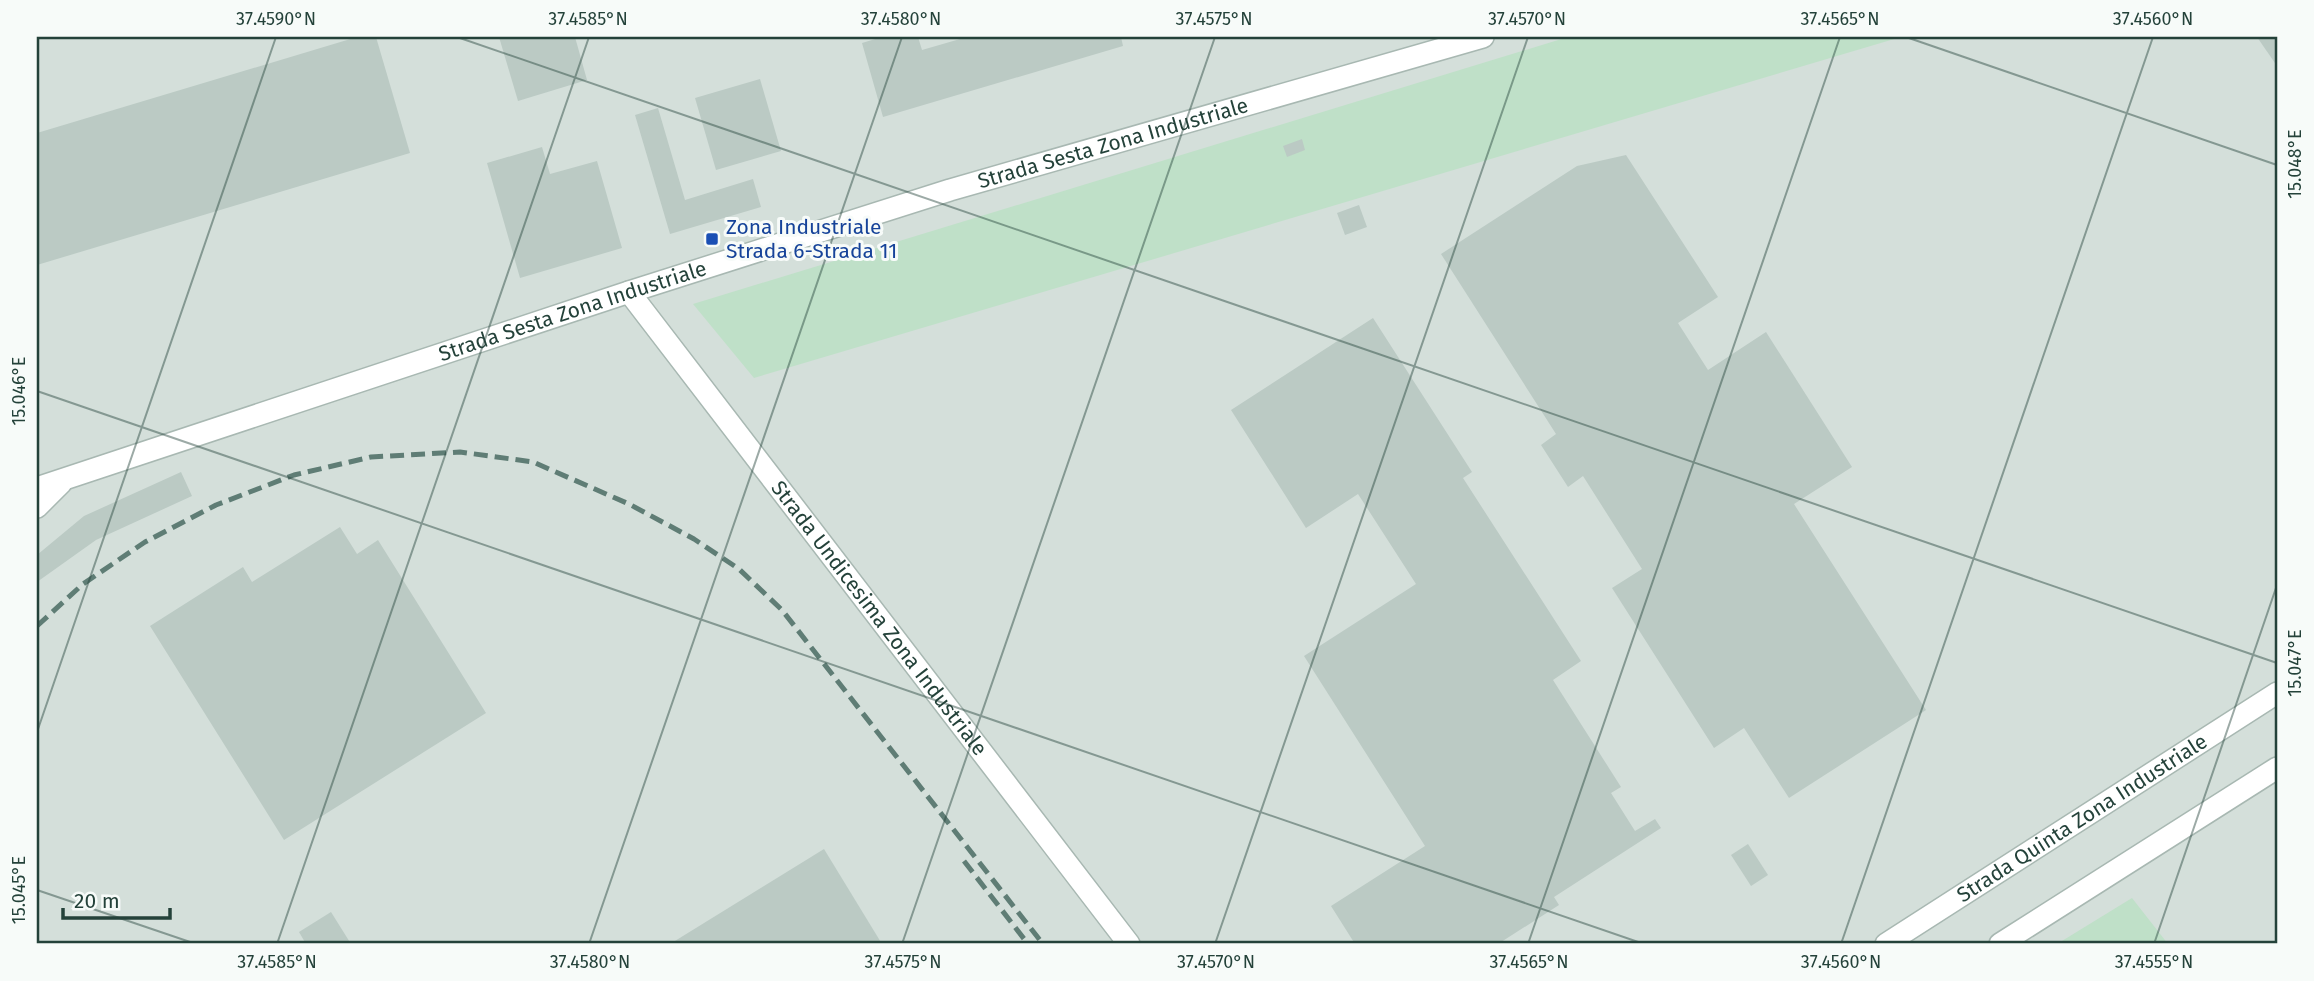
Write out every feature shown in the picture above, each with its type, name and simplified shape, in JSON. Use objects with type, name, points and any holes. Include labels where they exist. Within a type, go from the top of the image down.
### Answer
[{"type":"street","name":"Strada Sesta Zona Industriale","points":[[37,488],[629,292],[950,190],[1483,37]]},
{"type":"street","name":"Strada Undicesima Zona Industriale","points":[[629,292],[1129,944]]},
{"type":"street","points":[[37,507],[67,476]]},
{"type":"street","name":"Strada Quinta Zona Industriale","points":[[1886,944],[2277,693]]},
{"type":"street","points":[[2000,944],[2277,768]]},
{"type":"shaded area","points":[[37,37],[2277,37],[2277,944],[37,944]]},
{"type":"green space","points":[[1568,37],[1901,37],[754,378],[693,304]]},
{"type":"green space","points":[[2132,898],[2168,944],[2057,944]]},
{"type":"building","points":[[357,37],[376,37],[410,153],[37,265],[37,133]]},
{"type":"building","points":[[499,37],[575,37],[587,80],[518,101]]},
{"type":"building","points":[[882,37],[918,37],[922,50],[967,37],[1121,37],[1123,46],[883,117],[862,43]]},
{"type":"building","points":[[2257,37],[2277,37],[2277,66]]},
{"type":"building","points":[[760,79],[781,151],[716,170],[695,98]]},
{"type":"building","points":[[658,108],[685,200],[753,179],[761,207],[670,234],[635,115]]},
{"type":"building","points":[[1302,139],[1305,150],[1287,157],[1283,146]]},
{"type":"building","points":[[542,147],[550,174],[597,161],[622,248],[520,278],[487,163]]},
{"type":"building","points":[[1626,155],[1718,297],[1678,323],[1708,370],[1766,332],[1852,467],[1794,504],[1926,710],[1789,798],[1744,728],[1714,748],[1612,588],[1642,569],[1583,476],[1568,487],[1541,445],[1556,434],[1441,254],[1577,166]]},
{"type":"building","points":[[1359,205],[1367,227],[1345,235],[1337,213]]},
{"type":"building","points":[[1373,318],[1472,472],[1463,478],[1581,661],[1553,680],[1621,787],[1611,793],[1635,831],[1655,819],[1661,828],[1554,897],[1559,905],[1498,944],[1355,944],[1331,906],[1425,846],[1304,656],[1416,584],[1358,494],[1306,528],[1231,410]]},
{"type":"building","points":[[181,472],[192,496],[96,540],[37,582],[37,555],[84,516]]},
{"type":"building","points":[[340,527],[357,554],[378,540],[486,713],[284,840],[150,626],[243,567],[252,582]]},
{"type":"building","points":[[1748,844],[1768,875],[1751,886],[1731,855]]},
{"type":"building","points":[[824,849],[882,944],[670,944]]},
{"type":"building","points":[[331,912],[351,944],[306,944],[299,932]]},
{"type":"railway","points":[[37,626],[83,584],[145,542],[216,505],[294,475],[371,457],[460,452],[533,462],[629,504],[694,539],[739,569],[782,610],[1043,944]]},
{"type":"railway","points":[[964,861],[1028,944]]},
{"type":"place","name":"Zona Industriale Strada 6-Strada 11","points":[[712,239]]}]
